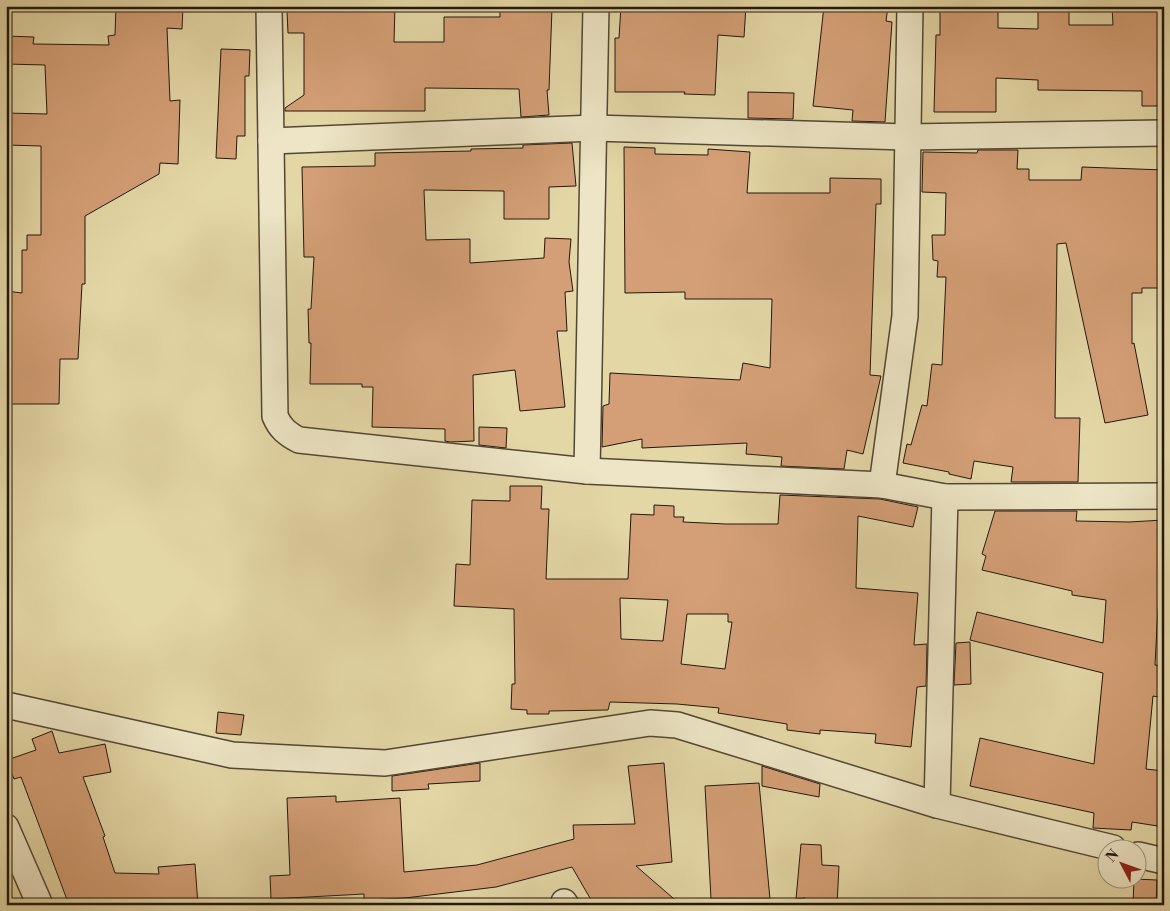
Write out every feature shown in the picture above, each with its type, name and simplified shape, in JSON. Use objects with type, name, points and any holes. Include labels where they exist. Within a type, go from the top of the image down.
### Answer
[{"type":"street","points":[[269,6],[274,416],[283,430],[299,440],[587,471],[882,485],[945,497],[1164,496]]},
{"type":"street","points":[[587,471],[596,6]]},
{"type":"street","points":[[882,485],[905,316],[910,6]]},
{"type":"street","points":[[271,141],[594,128],[907,137],[1164,133]]},
{"type":"street","points":[[937,804],[945,497]]},
{"type":"street","points":[[6,705],[232,754],[385,763],[650,723],[678,725],[937,804],[1098,844]]},
{"type":"street","points":[[6,827],[40,905]]},
{"type":"street","points":[[1148,857],[1164,861]]},
{"type":"building","points":[[116,6],[183,6],[182,29],[167,28],[170,101],[180,100],[178,164],[160,163],[159,174],[85,216],[85,284],[82,284],[78,359],[60,359],[59,404],[6,404],[6,291],[22,293],[22,250],[27,250],[27,235],[41,235],[41,146],[6,145],[6,113],[47,114],[45,65],[6,64],[6,36],[34,37],[33,44],[109,45],[108,36],[115,35]]},
{"type":"building","points":[[300,6],[395,6],[394,42],[444,42],[444,17],[500,17],[500,6],[552,8],[549,90],[547,90],[549,115],[521,117],[519,89],[425,88],[425,111],[285,111],[285,108],[304,95],[304,33],[288,33],[287,11],[300,10]]},
{"type":"building","points":[[621,6],[746,6],[744,37],[718,35],[715,95],[684,94],[685,92],[615,92],[615,38],[619,38]]},
{"type":"building","points":[[824,6],[888,6],[886,21],[892,22],[885,122],[852,121],[853,110],[813,106]]},
{"type":"building","points":[[940,6],[998,6],[998,28],[1038,29],[1038,6],[1069,6],[1069,25],[1113,25],[1112,6],[1164,6],[1164,106],[1142,106],[1142,91],[1038,90],[1038,80],[996,78],[996,112],[934,112],[936,35],[940,35]]},
{"type":"building","points":[[221,49],[250,50],[249,76],[245,76],[245,136],[237,136],[236,159],[216,158]]},
{"type":"building","points":[[748,92],[794,93],[793,119],[748,118]]},
{"type":"building","points":[[572,143],[576,186],[549,187],[549,219],[504,219],[504,191],[424,190],[426,240],[470,239],[470,263],[544,258],[545,238],[571,239],[569,262],[573,291],[565,292],[567,331],[557,331],[565,407],[520,411],[515,370],[473,375],[474,441],[450,442],[445,441],[445,429],[372,427],[373,387],[362,387],[362,384],[310,384],[311,343],[309,343],[308,309],[311,309],[314,257],[304,257],[302,167],[375,166],[375,153],[471,151],[471,149],[523,148],[523,145]]},
{"type":"building","points":[[624,147],[655,148],[655,154],[708,155],[708,149],[750,152],[747,193],[830,193],[830,178],[881,179],[881,204],[876,204],[870,375],[881,376],[863,454],[847,450],[844,469],[781,466],[782,457],[746,454],[747,443],[642,448],[642,439],[602,447],[603,406],[609,404],[610,373],[740,380],[743,363],[770,368],[772,299],[685,299],[685,292],[625,293]]},
{"type":"building","points":[[978,150],[1018,150],[1017,169],[1029,169],[1029,180],[1081,180],[1082,167],[1164,170],[1164,288],[1142,288],[1142,293],[1132,293],[1132,344],[1134,343],[1148,415],[1105,423],[1066,243],[1057,244],[1055,418],[1080,418],[1078,482],[1011,482],[1013,467],[974,461],[971,479],[949,474],[949,472],[903,463],[907,444],[911,445],[922,405],[927,406],[932,364],[942,365],[946,277],[937,277],[938,261],[933,260],[932,235],[945,235],[946,193],[922,192],[923,152],[977,153]]},
{"type":"building","points":[[479,427],[507,428],[506,448],[479,445]]},
{"type":"building","points":[[510,486],[542,486],[541,509],[549,509],[546,579],[628,579],[631,514],[654,515],[654,505],[674,506],[674,517],[684,517],[683,522],[726,524],[778,524],[780,495],[880,499],[918,507],[913,527],[858,516],[856,588],[918,593],[914,645],[927,644],[926,686],[917,687],[911,747],[875,743],[876,734],[820,730],[820,734],[787,730],[787,724],[718,713],[719,708],[677,704],[610,702],[608,710],[549,711],[549,714],[527,714],[527,710],[511,709],[512,684],[515,684],[514,609],[454,606],[456,564],[470,565],[472,500],[510,501]],"holes":[[[620,598],[668,600],[663,641],[621,639]],[[687,614],[728,614],[728,622],[732,622],[725,669],[681,664]]]},
{"type":"building","points":[[995,511],[1077,511],[1076,521],[1129,522],[1164,520],[1164,609],[1158,608],[1155,665],[1164,666],[1164,698],[1153,696],[1146,769],[1164,771],[1164,827],[1132,822],[1131,830],[1093,828],[1094,813],[970,786],[980,738],[1094,764],[1103,673],[970,640],[977,612],[1103,643],[1106,600],[1072,595],[1072,591],[982,570],[986,556],[982,554]]},
{"type":"building","points":[[970,642],[971,684],[954,685],[956,643]]},
{"type":"building","points":[[218,712],[244,715],[241,735],[216,733]]},
{"type":"building","points":[[52,731],[59,753],[105,744],[111,772],[83,777],[105,836],[103,837],[115,873],[159,874],[158,867],[195,864],[198,905],[69,905],[21,777],[14,779],[7,760],[36,750],[32,739]]},
{"type":"building","points":[[480,763],[480,781],[428,784],[429,789],[392,791],[392,776]]},
{"type":"building","points":[[664,763],[672,862],[636,866],[681,905],[594,905],[572,867],[496,887],[405,898],[364,900],[364,894],[271,899],[270,876],[290,875],[287,798],[336,796],[336,802],[400,798],[404,872],[477,865],[574,839],[573,825],[635,824],[628,766]]},
{"type":"building","points":[[762,766],[820,784],[819,797],[762,786]]},
{"type":"building","points":[[759,783],[770,899],[711,899],[705,786]]},
{"type":"building","points":[[801,844],[821,845],[822,865],[839,866],[837,905],[805,905],[805,898],[796,899]]},
{"type":"building","points":[[1148,880],[1157,880],[1156,905],[1133,905],[1134,888],[1148,888]]}]
